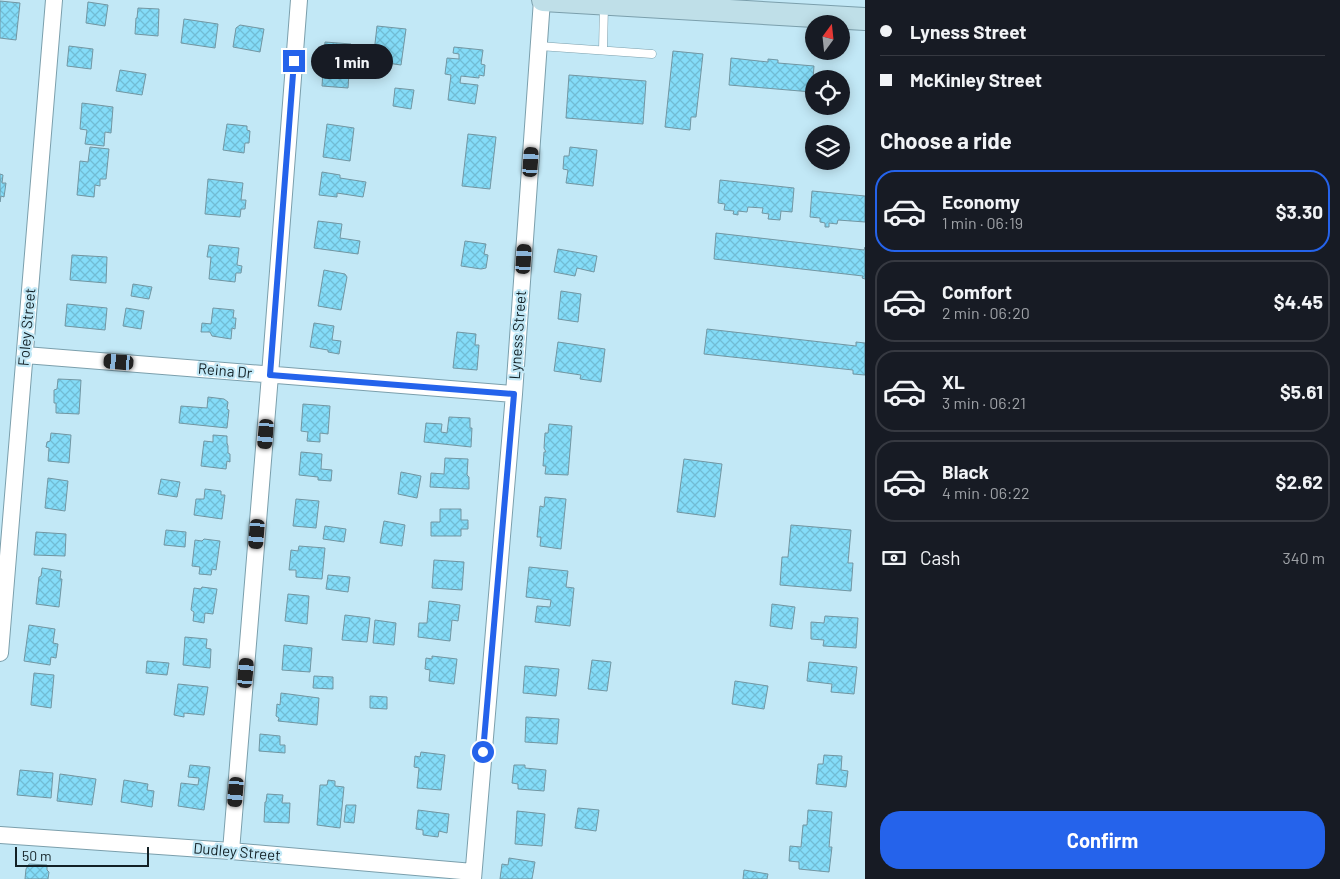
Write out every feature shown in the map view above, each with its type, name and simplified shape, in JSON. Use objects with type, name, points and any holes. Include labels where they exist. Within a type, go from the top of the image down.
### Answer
[{"type":"main road","points":[[543,0],[865,19]]},
{"type":"street","name":"Foley Street","points":[[0,653],[54,0]]},
{"type":"street","points":[[231,851],[270,375],[298,0]]},
{"type":"street","name":"Lyness Street","points":[[473,875],[514,394],[543,0]]},
{"type":"street","name":"Reina Dr","points":[[25,355],[514,394]]},
{"type":"street","name":"Dudley Street","points":[[0,835],[231,851],[473,875]]},
{"type":"lane","points":[[603,50],[604,4]]},
{"type":"lane","points":[[539,46],[652,54]]},
{"type":"building","points":[[0,1],[20,3],[16,40],[0,38]]},
{"type":"building","points":[[88,2],[108,5],[105,26],[86,23]]},
{"type":"building","points":[[138,8],[159,9],[158,36],[135,34]]},
{"type":"building","points":[[184,19],[218,24],[215,48],[181,43]]},
{"type":"building","points":[[240,25],[264,29],[260,52],[233,47],[236,28]]},
{"type":"building","points":[[377,26],[406,29],[401,65],[373,61]]},
{"type":"building","points":[[325,42],[351,44],[348,88],[322,86]]},
{"type":"building","points":[[69,46],[93,49],[91,69],[67,66]]},
{"type":"building","points":[[454,47],[483,50],[481,64],[485,65],[484,76],[479,75],[479,78],[461,76],[460,83],[478,85],[475,104],[448,100],[451,75],[445,74],[447,58],[459,59],[459,54],[453,53]]},
{"type":"building","points":[[673,51],[703,54],[696,117],[691,117],[690,130],[665,127]]},
{"type":"building","points":[[731,58],[768,62],[768,59],[778,60],[778,63],[814,66],[814,70],[805,70],[805,91],[729,85]]},
{"type":"building","points":[[120,70],[146,74],[142,95],[116,91]]},
{"type":"building","points":[[569,75],[646,81],[643,124],[566,118]]},
{"type":"building","points":[[395,88],[414,90],[411,109],[393,106]]},
{"type":"building","points":[[82,103],[113,107],[111,133],[105,132],[104,146],[85,144],[87,130],[80,129]]},
{"type":"building","points":[[227,124],[247,126],[247,130],[250,131],[249,143],[245,143],[244,153],[223,150]]},
{"type":"building","points":[[327,124],[354,128],[350,161],[323,157]]},
{"type":"building","points":[[468,134],[496,137],[490,189],[462,186]]},
{"type":"building","points":[[90,147],[109,149],[106,179],[100,179],[100,186],[95,185],[94,197],[77,195],[80,161],[88,162]]},
{"type":"building","points":[[570,147],[597,150],[593,186],[566,183],[568,170],[563,169],[564,156],[569,156]]},
{"type":"building","points":[[322,172],[340,175],[340,178],[366,182],[363,197],[337,193],[337,197],[319,195]]},
{"type":"building","points":[[0,174],[3,175],[2,183],[6,183],[4,197],[1,196],[0,202]]},
{"type":"building","points":[[208,179],[243,183],[241,200],[246,200],[245,209],[241,209],[240,217],[205,214]]},
{"type":"building","points":[[720,180],[794,188],[792,212],[781,211],[780,220],[768,219],[769,214],[762,213],[763,208],[748,207],[747,212],[738,211],[738,215],[733,214],[734,211],[724,210],[725,204],[718,203]]},
{"type":"building","points":[[812,191],[865,196],[865,222],[838,220],[837,224],[829,223],[829,227],[825,227],[825,223],[820,222],[820,218],[810,217]]},
{"type":"building","points":[[318,221],[342,224],[340,238],[360,241],[358,254],[314,248]]},
{"type":"building","points":[[716,233],[864,250],[865,247],[865,279],[862,278],[863,276],[714,259]]},
{"type":"building","points":[[465,241],[486,244],[484,254],[488,255],[486,268],[461,266]]},
{"type":"building","points":[[209,245],[239,248],[237,265],[242,266],[241,273],[236,273],[235,282],[209,279],[211,257],[207,257]]},
{"type":"building","points":[[558,249],[597,256],[594,272],[577,268],[575,276],[554,272]]},
{"type":"building","points":[[72,255],[107,257],[106,283],[70,280]]},
{"type":"building","points":[[324,270],[345,274],[347,277],[341,310],[318,306]]},
{"type":"building","points":[[133,284],[152,287],[149,299],[131,296]]},
{"type":"building","points":[[561,291],[581,294],[578,322],[558,319]]},
{"type":"building","points":[[67,304],[107,308],[105,330],[65,326]]},
{"type":"building","points":[[126,308],[144,311],[141,329],[123,326]]},
{"type":"building","points":[[213,308],[234,310],[233,318],[236,318],[235,329],[232,328],[231,339],[212,336],[210,332],[201,332],[202,323],[211,324]]},
{"type":"building","points":[[314,323],[334,326],[332,340],[341,341],[339,354],[310,347]]},
{"type":"building","points":[[707,329],[856,346],[856,342],[865,343],[865,375],[853,374],[853,370],[704,354]]},
{"type":"building","points":[[457,332],[476,334],[475,345],[479,345],[477,370],[453,368]]},
{"type":"building","points":[[558,342],[605,349],[601,382],[580,379],[581,375],[554,371]]},
{"type":"building","points":[[58,379],[81,380],[79,414],[56,413],[54,390],[57,389]]},
{"type":"building","points":[[208,397],[224,399],[228,402],[227,428],[179,423],[181,406],[207,408]]},
{"type":"building","points":[[303,404],[330,406],[328,434],[320,433],[320,442],[307,441],[308,432],[301,431]]},
{"type":"building","points":[[449,417],[470,418],[470,428],[472,428],[471,447],[424,442],[426,423],[442,424],[441,432],[447,433]]},
{"type":"building","points":[[549,424],[572,426],[568,475],[545,474],[546,466],[543,466],[544,452],[546,452],[544,448],[545,433],[548,433]]},
{"type":"building","points":[[51,433],[71,435],[69,463],[48,461],[49,448],[46,447],[47,442],[50,441]]},
{"type":"building","points":[[213,435],[227,436],[230,462],[227,461],[226,469],[201,466],[204,441],[213,442]]},
{"type":"building","points":[[301,452],[322,454],[321,469],[332,470],[331,481],[318,480],[318,477],[299,475]]},
{"type":"building","points":[[445,458],[468,459],[467,475],[469,477],[469,489],[430,487],[431,473],[444,474]]},
{"type":"building","points":[[684,459],[722,464],[715,517],[677,512]]},
{"type":"building","points":[[401,472],[421,476],[417,498],[398,494]]},
{"type":"building","points":[[48,478],[68,481],[65,511],[45,508]]},
{"type":"building","points":[[161,479],[180,482],[177,497],[158,494]]},
{"type":"building","points":[[205,489],[221,491],[221,495],[225,495],[222,519],[194,515],[196,499],[204,499]]},
{"type":"building","points":[[545,497],[566,499],[561,549],[540,546],[541,537],[537,537],[540,506],[544,507]]},
{"type":"building","points":[[296,499],[319,501],[316,528],[293,526]]},
{"type":"building","points":[[440,509],[461,509],[461,520],[468,520],[468,529],[461,529],[461,536],[431,536],[431,522],[440,522]]},
{"type":"building","points":[[384,521],[405,525],[402,546],[380,543]]},
{"type":"building","points":[[791,525],[851,530],[848,563],[853,563],[851,591],[780,585],[782,557],[788,557]]},
{"type":"building","points":[[325,526],[346,529],[344,542],[323,539]]},
{"type":"building","points":[[166,530],[186,532],[185,547],[164,545]]},
{"type":"building","points":[[36,532],[66,534],[65,556],[34,555]]},
{"type":"building","points":[[204,539],[220,541],[216,570],[212,569],[211,575],[199,574],[200,567],[192,566],[195,540],[202,541]]},
{"type":"building","points":[[299,546],[325,548],[322,579],[296,577],[296,570],[289,570],[291,550],[298,551]]},
{"type":"building","points":[[434,560],[464,562],[462,590],[432,588]]},
{"type":"building","points":[[529,567],[568,571],[566,587],[574,588],[570,626],[535,622],[537,606],[550,607],[551,600],[526,597]]},
{"type":"building","points":[[42,568],[61,571],[59,607],[36,604]]},
{"type":"building","points":[[328,575],[350,577],[348,592],[326,589]]},
{"type":"building","points":[[202,587],[217,589],[213,614],[205,613],[204,623],[193,621],[194,612],[191,610],[194,588],[201,589]]},
{"type":"building","points":[[288,594],[309,596],[307,624],[285,621]]},
{"type":"building","points":[[429,601],[460,605],[458,621],[452,620],[450,641],[418,637],[419,623],[427,623]]},
{"type":"building","points":[[772,604],[795,607],[792,629],[770,626]]},
{"type":"building","points":[[345,615],[370,618],[367,642],[342,640]]},
{"type":"building","points":[[825,616],[858,618],[856,648],[823,646],[824,640],[811,639],[811,622],[824,623]]},
{"type":"building","points":[[375,620],[396,623],[394,645],[373,643]]},
{"type":"building","points":[[29,625],[55,629],[53,643],[58,644],[56,658],[51,657],[50,665],[24,661]]},
{"type":"building","points":[[185,637],[207,639],[206,648],[211,649],[210,668],[183,665]]},
{"type":"building","points":[[284,645],[312,648],[310,672],[282,670]]},
{"type":"building","points":[[432,656],[457,659],[454,684],[429,681],[430,670],[425,669],[426,658],[432,659]]},
{"type":"building","points":[[592,660],[611,662],[607,691],[588,689]]},
{"type":"building","points":[[147,661],[169,663],[167,675],[146,673]]},
{"type":"building","points":[[809,662],[857,667],[854,694],[831,692],[832,684],[807,681]]},
{"type":"building","points":[[525,666],[559,669],[556,696],[523,693]]},
{"type":"building","points":[[34,673],[54,675],[51,708],[31,705]]},
{"type":"building","points":[[314,676],[333,677],[333,689],[313,688]]},
{"type":"building","points":[[735,681],[768,686],[764,709],[732,704]]},
{"type":"building","points":[[178,684],[208,687],[204,715],[184,713],[184,717],[174,715]]},
{"type":"building","points":[[281,693],[319,698],[317,725],[278,721],[279,718],[276,716],[277,704],[280,705]]},
{"type":"building","points":[[370,696],[387,697],[387,709],[370,708]]},
{"type":"building","points":[[526,717],[559,719],[557,744],[525,742]]},
{"type":"building","points":[[260,734],[280,736],[280,745],[285,745],[285,753],[259,751]]},
{"type":"building","points":[[421,752],[445,755],[441,790],[417,788],[419,768],[414,767],[415,756],[420,757]]},
{"type":"building","points":[[824,755],[842,756],[841,770],[848,771],[846,787],[816,784],[818,764],[823,764]]},
{"type":"building","points":[[190,765],[210,767],[204,810],[178,806],[181,783],[198,785],[199,778],[188,777]]},
{"type":"building","points":[[514,765],[525,765],[525,768],[546,770],[544,791],[518,789],[518,784],[512,783]]},
{"type":"building","points":[[20,770],[53,773],[51,798],[17,795]]},
{"type":"building","points":[[60,774],[96,779],[92,805],[57,801]]},
{"type":"building","points":[[124,780],[148,784],[147,790],[154,791],[152,807],[121,802]]},
{"type":"building","points":[[328,780],[335,781],[335,786],[344,787],[340,828],[317,825],[320,785],[327,785]]},
{"type":"building","points":[[267,794],[283,795],[282,803],[290,803],[289,823],[264,822]]},
{"type":"building","points":[[346,805],[356,805],[354,823],[344,822]]},
{"type":"building","points":[[578,808],[599,810],[596,831],[575,828]]},
{"type":"building","points":[[418,810],[449,814],[447,833],[439,831],[438,837],[423,835],[423,830],[416,829]]},
{"type":"building","points":[[808,810],[832,812],[829,847],[832,847],[829,872],[799,869],[799,862],[789,861],[790,846],[801,847],[803,825],[807,825]]},
{"type":"building","points":[[517,811],[545,814],[542,846],[515,844]]},
{"type":"building","points":[[509,858],[535,862],[532,879],[500,879],[502,864],[508,865]]},
{"type":"building","points":[[29,864],[47,865],[48,879],[25,879],[26,869]]},
{"type":"building","points":[[744,870],[768,874],[767,879],[743,879]]},
{"type":"route","points":[[294,61],[270,375],[514,394],[483,752]]}]
